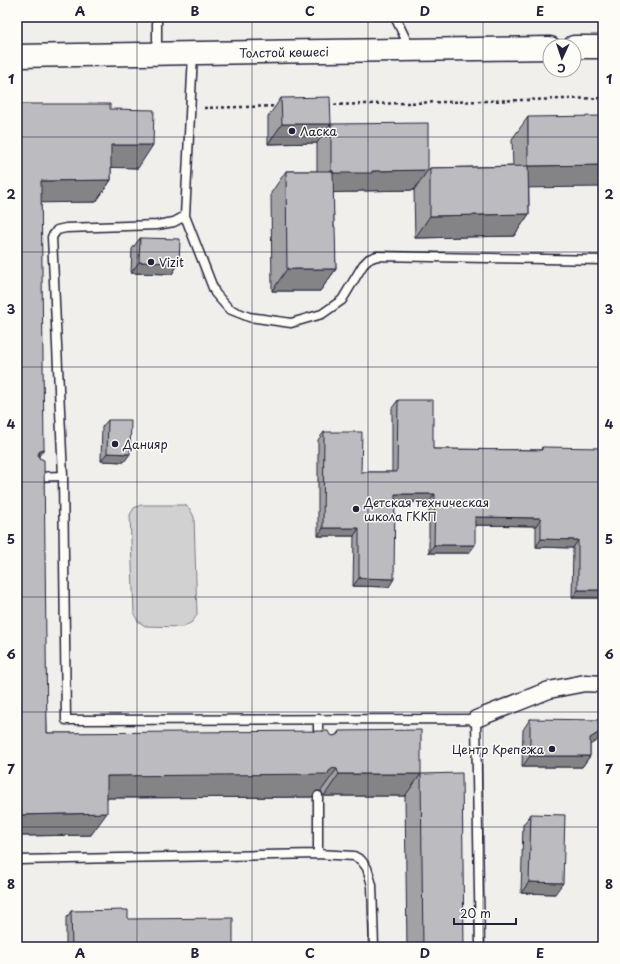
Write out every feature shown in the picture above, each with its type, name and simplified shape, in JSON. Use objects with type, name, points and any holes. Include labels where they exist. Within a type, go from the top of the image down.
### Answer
[{"type":"main road","points":[[582,47],[603,47]]},
{"type":"main road","name":"Толстой көшесі","points":[[17,56],[542,48]]},
{"type":"street","points":[[476,719],[550,690],[585,684],[603,684]]},
{"type":"lane","points":[[157,17],[157,54]]},
{"type":"lane","points":[[395,17],[410,49]]},
{"type":"lane","points":[[193,54],[185,216],[215,293],[229,309],[249,317],[291,323],[322,314],[342,300],[363,265],[369,259],[377,256],[603,260]]},
{"type":"lane","points":[[185,216],[174,222],[157,225],[66,228],[57,230],[52,237],[63,476],[66,720],[476,719],[480,947]]},
{"type":"lane","points":[[28,477],[63,476]]},
{"type":"lane","points":[[318,719],[318,746]]},
{"type":"lane","points":[[318,796],[318,854]]},
{"type":"lane","points":[[17,860],[318,854],[354,856],[361,860],[367,868],[372,885],[374,947]]},
{"type":"path","points":[[325,105],[603,98]]},
{"type":"path","points":[[190,108],[286,106]]},
{"type":"shaded area","points":[[141,505],[185,505],[190,509],[194,517],[197,615],[192,622],[183,627],[145,626],[138,621],[134,614],[130,515],[134,508]]},
{"type":"building","points":[[330,97],[331,124],[282,124],[281,98]]},
{"type":"building","points":[[17,104],[110,104],[110,109],[154,110],[153,145],[111,145],[111,180],[41,181],[44,449],[40,450],[38,455],[39,458],[44,460],[47,733],[328,731],[330,735],[334,736],[338,734],[339,731],[421,730],[421,774],[339,774],[337,769],[333,768],[328,774],[107,776],[107,813],[17,815]]},
{"type":"building","points":[[603,116],[603,165],[528,166],[528,117]]},
{"type":"building","points":[[428,123],[428,170],[372,171],[372,173],[333,173],[333,171],[331,171],[331,124]]},
{"type":"building","points":[[528,166],[529,214],[430,216],[430,168]]},
{"type":"building","points":[[286,171],[333,171],[336,269],[287,269]]},
{"type":"building","points":[[140,238],[180,239],[179,263],[139,262]]},
{"type":"building","points":[[398,400],[433,400],[433,449],[542,450],[542,447],[603,448],[603,590],[578,590],[578,540],[541,539],[541,518],[475,517],[475,545],[434,545],[435,494],[395,494],[394,579],[359,578],[359,528],[323,528],[324,432],[362,432],[361,472],[397,472]]},
{"type":"building","points":[[108,420],[131,420],[130,454],[107,453]]},
{"type":"building","points":[[530,719],[603,720],[603,730],[590,738],[590,756],[530,756]]},
{"type":"building","points":[[462,773],[464,947],[423,947],[421,774]]},
{"type":"building","points":[[531,814],[565,815],[563,883],[529,882]]},
{"type":"building","points":[[128,910],[128,919],[233,918],[233,947],[72,947],[71,911]]},
{"type":"place","name":"Ласка","points":[[292,131]]},
{"type":"place","name":"Vizit","points":[[151,262]]},
{"type":"place","name":"Данияр","points":[[115,444]]},
{"type":"place","name":"Детская техническая школа ГККП","points":[[356,509]]},
{"type":"place","name":"Центр Крепежа","points":[[552,749]]}]
